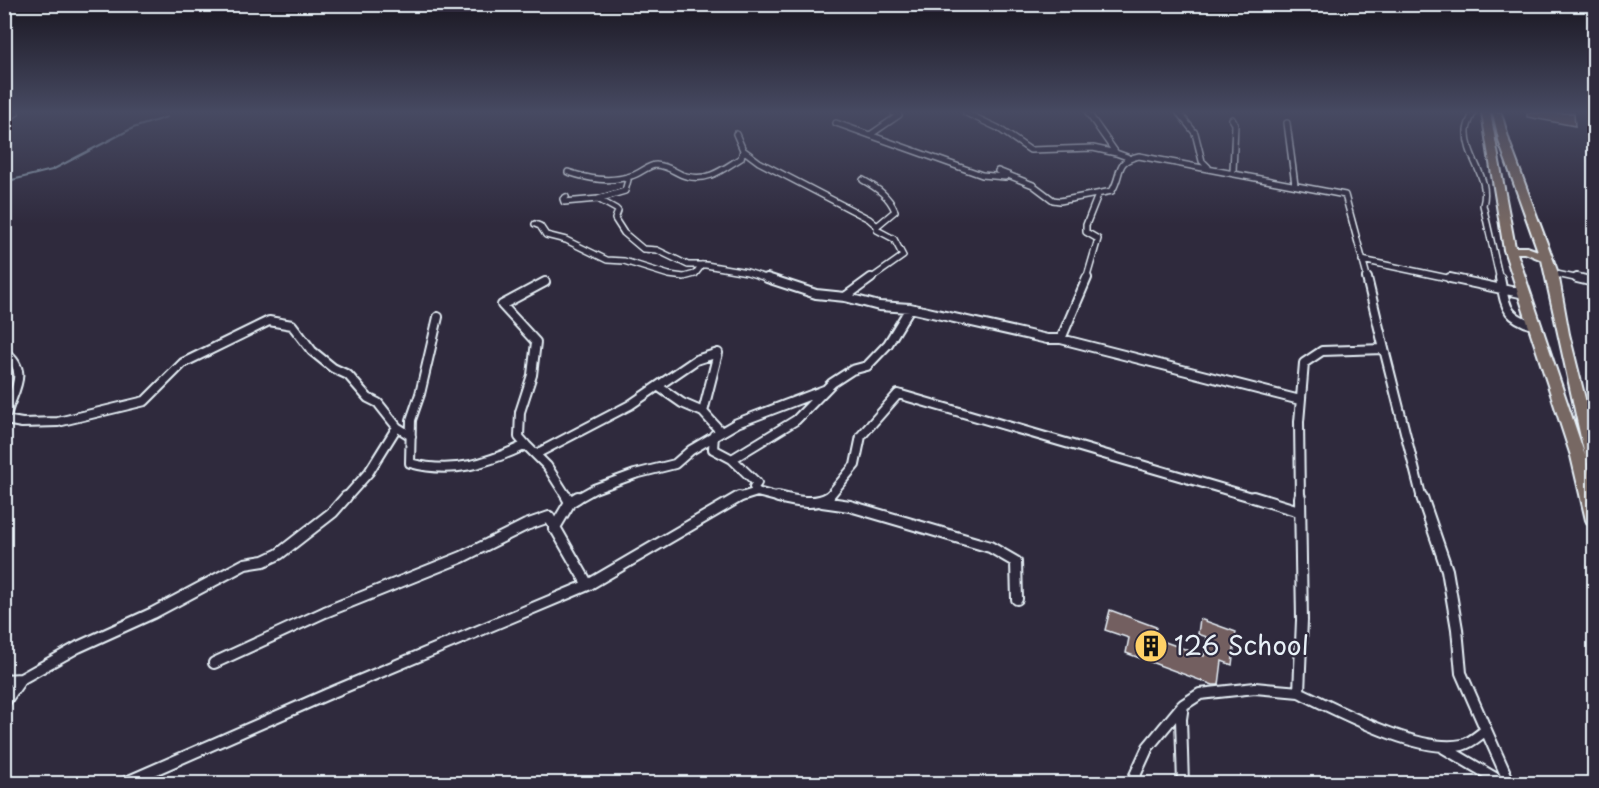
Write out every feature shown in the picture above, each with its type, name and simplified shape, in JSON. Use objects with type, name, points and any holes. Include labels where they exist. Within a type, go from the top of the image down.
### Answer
[{"type":"highway","points":[[1492,150],[1510,250],[1578,456],[1594,520]]},
{"type":"highway","points":[[1507,150],[1552,273],[1563,334],[1594,462]]},
{"type":"highway","points":[[1507,236],[1520,242],[1542,244]]},
{"type":"highway","points":[[1510,250],[1527,250],[1546,258]]},
{"type":"street","points":[[568,172],[592,180],[624,178],[654,165],[675,169],[685,176],[711,177],[741,158],[743,150],[774,171],[869,219],[877,226],[877,230],[894,239],[903,256],[845,297]]},
{"type":"street","points":[[911,150],[982,175],[1017,180]]},
{"type":"street","points":[[1030,150],[1064,150]]},
{"type":"street","points":[[1101,150],[1126,158],[1152,158],[1208,167],[1345,195],[1418,487],[1447,570],[1457,629],[1461,673],[1510,783]]},
{"type":"street","points":[[1200,150],[1202,161],[1208,167]]},
{"type":"street","points":[[1233,172],[1234,150]]},
{"type":"street","points":[[1290,150],[1294,185]]},
{"type":"street","points":[[1471,150],[1474,165],[1482,174],[1485,185],[1483,206],[1509,315],[1518,321],[1536,326]]},
{"type":"street","points":[[998,171],[1033,185],[1053,200],[1060,201],[1098,195],[1114,187],[1121,162],[1126,158]]},
{"type":"street","points":[[566,197],[563,199],[564,202],[569,203],[598,199],[625,191],[628,180],[624,178]]},
{"type":"street","points":[[863,180],[878,188],[892,201],[895,211],[877,226]]},
{"type":"street","points":[[1061,339],[1089,274],[1091,258],[1098,243],[1098,239],[1086,232],[1086,225],[1098,195]]},
{"type":"street","points":[[598,199],[618,211],[615,219],[618,225],[644,249],[657,250],[688,265],[747,272],[816,294],[845,297],[879,306],[910,308],[1047,339],[1061,339],[1300,400]]},
{"type":"street","points":[[535,224],[540,226],[546,235],[566,240],[607,260],[624,261],[669,275],[684,277],[695,274],[702,265]]},
{"type":"street","points":[[1362,260],[1525,294]]},
{"type":"street","points":[[1552,273],[1594,282]]},
{"type":"street","points":[[545,282],[502,305],[536,342],[532,375],[520,412],[519,437],[547,466],[570,502]]},
{"type":"street","points":[[732,459],[796,420],[827,388],[852,370],[867,366],[878,356],[910,308]]},
{"type":"street","points":[[438,317],[420,394],[412,411],[410,463],[447,471],[467,469],[497,459],[526,445]]},
{"type":"street","points":[[4,352],[18,361],[20,368],[17,385],[5,413],[5,420],[29,424],[54,422],[86,417],[145,401],[153,396],[174,370],[183,363],[256,326],[269,321],[280,321],[292,325],[319,357],[348,375],[368,398],[378,403],[397,427],[411,436]]},
{"type":"street","points":[[1299,692],[1302,620],[1299,511],[1300,400],[1304,363],[1322,351],[1385,349]]},
{"type":"street","points":[[536,454],[630,405],[696,360],[718,352],[704,412]]},
{"type":"street","points":[[659,387],[682,403],[704,412],[718,434]]},
{"type":"street","points":[[554,529],[570,502],[594,489],[635,474],[675,464],[691,450],[718,434],[772,408],[827,388]]},
{"type":"street","points":[[822,502],[829,498],[855,465],[861,436],[898,394],[1299,511]]},
{"type":"street","points":[[4,703],[21,679],[78,647],[153,613],[245,564],[264,561],[279,554],[333,512],[369,472],[397,427]]},
{"type":"street","points":[[718,434],[712,443],[713,449],[732,459],[757,483],[753,487],[757,492]]},
{"type":"street","points":[[122,783],[338,689],[588,585],[736,498],[757,492],[792,501],[850,506],[990,547],[1016,562],[1017,599]]},
{"type":"street","points":[[214,663],[235,651],[305,620],[464,556],[539,519],[549,517],[588,585]]},
{"type":"street","points":[[4,680],[21,679]]},
{"type":"street","points":[[1131,783],[1148,747],[1183,705],[1200,694],[1244,689],[1299,692],[1392,732],[1443,747],[1505,783]]},
{"type":"street","points":[[1183,705],[1181,719],[1183,783]]},
{"type":"street","points":[[1443,747],[1466,745],[1486,730]]},
{"type":"building","name":"126 School","points":[[1110,610],[1156,627],[1154,638],[1204,656],[1207,637],[1198,634],[1200,619],[1236,632],[1232,665],[1222,661],[1219,685],[1213,685],[1126,653],[1129,638],[1105,630]]},
{"type":"waterway","points":[[4,182],[52,170],[91,150]]},
{"type":"place","name":"126 School","points":[[1151,646]]}]
